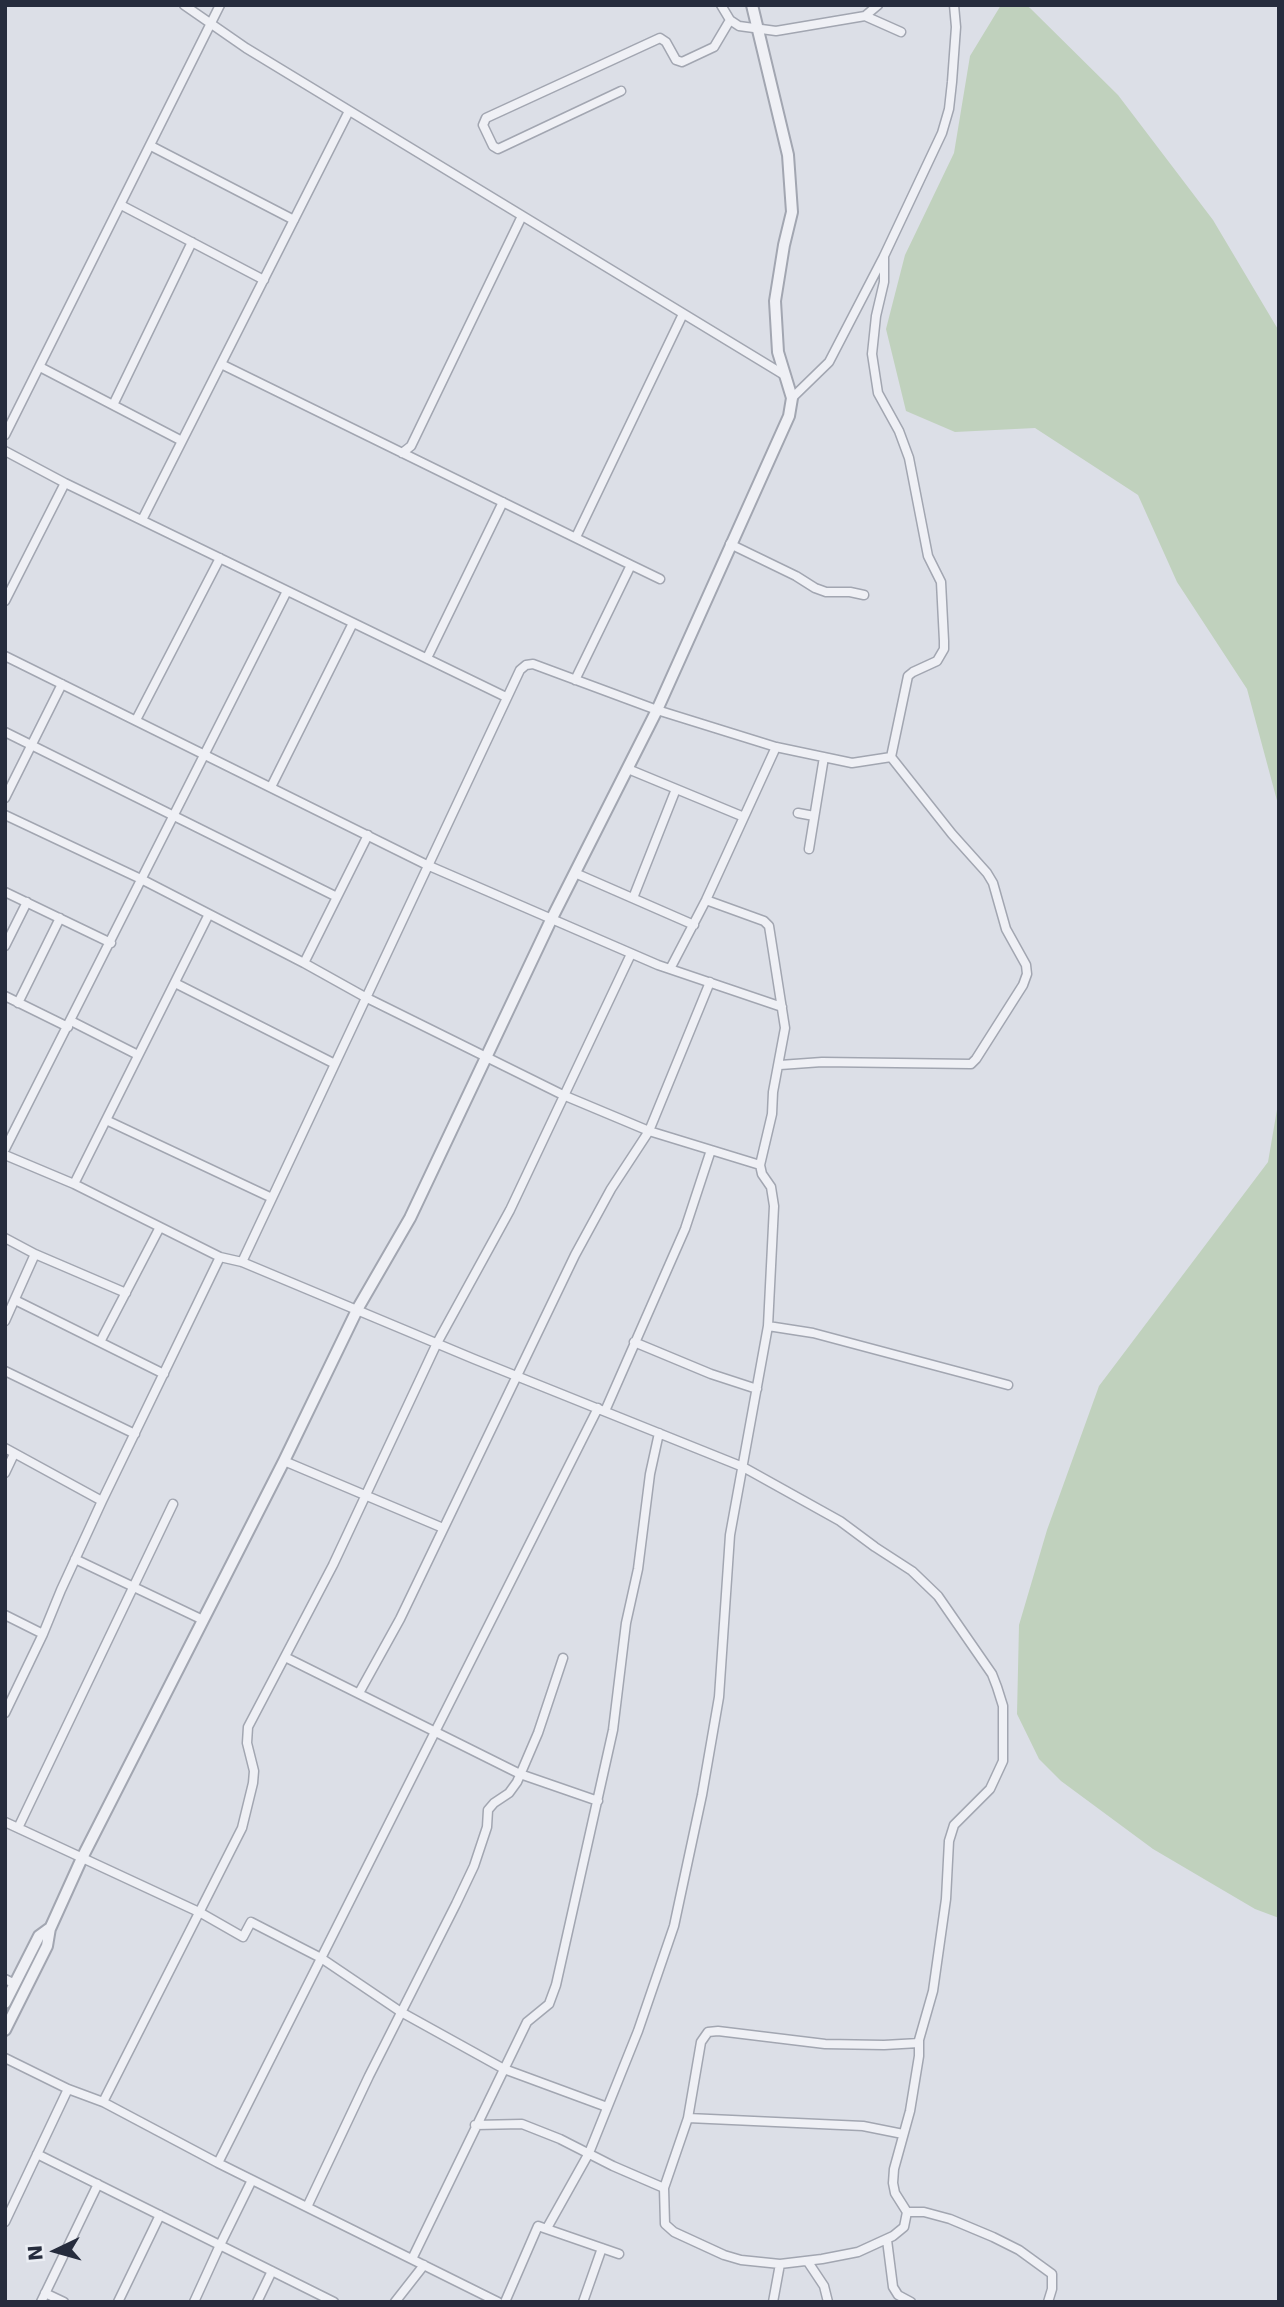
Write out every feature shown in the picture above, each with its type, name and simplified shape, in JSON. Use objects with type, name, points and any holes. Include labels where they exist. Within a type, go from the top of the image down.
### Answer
[{"type":"street","points":[[184,5],[246,48],[786,376]]},
{"type":"street","points":[[5,435],[220,5]]},
{"type":"street","points":[[721,5],[730,20],[739,26],[776,31],[865,16],[878,5]]},
{"type":"street","points":[[5,2030],[47,1946],[49,1931],[82,1858],[284,1461],[358,1308],[410,1218],[551,920],[657,710],[789,416],[792,398],[778,352],[775,301],[792,212],[788,155],[752,5]]},
{"type":"street","points":[[792,398],[829,362],[884,256],[942,133],[949,109],[956,27],[954,5]]},
{"type":"street","points":[[865,16],[901,32]]},
{"type":"street","points":[[621,91],[498,149],[492,146],[483,125],[486,118],[660,38],[666,42],[676,60],[682,62],[714,47],[730,20]]},
{"type":"street","points":[[142,520],[349,111]]},
{"type":"street","points":[[151,146],[294,220]]},
{"type":"street","points":[[121,205],[264,280]]},
{"type":"street","points":[[402,453],[411,446],[522,216]]},
{"type":"street","points":[[113,405],[192,242]]},
{"type":"street","points":[[884,256],[884,282],[876,316],[872,354],[878,393],[899,431],[909,458],[928,556],[941,582],[944,641],[944,649],[937,661],[913,671],[908,676],[891,757]]},
{"type":"street","points":[[576,537],[683,314]]},
{"type":"street","points":[[221,364],[660,579]]},
{"type":"street","points":[[40,367],[182,441]]},
{"type":"street","points":[[5,451],[65,483],[506,696]]},
{"type":"street","points":[[5,601],[65,483]]},
{"type":"street","points":[[426,658],[503,502]]},
{"type":"street","points":[[730,544],[815,588],[826,592],[864,595]]},
{"type":"street","points":[[136,720],[220,558]]},
{"type":"street","points":[[575,680],[631,565]]},
{"type":"street","points":[[5,1149],[287,591]]},
{"type":"street","points":[[271,787],[353,623]]},
{"type":"street","points":[[5,656],[428,865],[631,954],[782,1007]]},
{"type":"street","points":[[242,1262],[506,696],[520,670],[526,665],[533,664],[657,710],[776,747],[852,763],[891,757]]},
{"type":"street","points":[[5,798],[62,684]]},
{"type":"street","points":[[5,732],[337,897]]},
{"type":"street","points":[[670,969],[706,900],[776,747]]},
{"type":"street","points":[[809,849],[824,757]]},
{"type":"street","points":[[779,1065],[822,1062],[971,1064],[1023,985],[1027,974],[1026,965],[1006,929],[993,883],[978,860],[952,834],[891,757]]},
{"type":"street","points":[[628,769],[744,817]]},
{"type":"street","points":[[633,898],[676,789]]},
{"type":"street","points":[[798,813],[814,816]]},
{"type":"street","points":[[5,815],[143,880],[304,963],[365,998],[563,1095],[649,1131],[760,1165]]},
{"type":"street","points":[[304,963],[368,835]]},
{"type":"street","points":[[575,873],[694,925]]},
{"type":"street","points":[[5,892],[111,943]]},
{"type":"street","points":[[547,2228],[589,2153],[638,2031],[674,1926],[702,1795],[719,1698],[730,1535],[768,1326],[774,1206],[771,1187],[762,1174],[760,1165],[785,1037],[782,1007],[769,926],[764,921],[706,900]]},
{"type":"street","points":[[5,946],[27,902]]},
{"type":"street","points":[[74,1184],[209,914]]},
{"type":"street","points":[[18,1003],[60,919]]},
{"type":"street","points":[[103,2102],[242,1828],[250,1801],[254,1771],[247,1743],[248,1727],[333,1566],[437,1343],[510,1210],[631,954]]},
{"type":"street","points":[[359,1693],[400,1619],[581,1244],[611,1189],[649,1131],[710,982]]},
{"type":"street","points":[[174,983],[335,1064]]},
{"type":"street","points":[[5,996],[138,1055]]},
{"type":"street","points":[[106,1120],[272,1198]]},
{"type":"street","points":[[218,2163],[634,1342],[690,1218],[711,1150]]},
{"type":"street","points":[[5,1155],[74,1184],[220,1257],[242,1262],[358,1308],[437,1343],[743,1467],[840,1521],[912,1571],[938,1596],[992,1674],[1003,1706],[1003,1761],[990,1789],[954,1825],[949,1841],[946,1899],[936,1973],[919,2043],[917,2068],[892,2183],[907,2212]]},
{"type":"street","points":[[100,1342],[160,1227]]},
{"type":"street","points":[[5,1238],[125,1293]]},
{"type":"street","points":[[5,1321],[35,1254]]},
{"type":"street","points":[[5,1713],[9,1697],[43,1634],[102,1501],[220,1257]]},
{"type":"street","points":[[15,1300],[164,1374]]},
{"type":"street","points":[[768,1326],[813,1333],[1008,1385]]},
{"type":"street","points":[[634,1342],[711,1374],[757,1389]]},
{"type":"street","points":[[5,1371],[135,1434]]},
{"type":"street","points":[[412,2259],[527,2022],[549,2004],[552,1996],[563,1959],[613,1730],[626,1623],[638,1569],[650,1474],[659,1433]]},
{"type":"street","points":[[5,1448],[102,1501]]},
{"type":"street","points":[[5,1473],[14,1454]]},
{"type":"street","points":[[284,1461],[443,1528]]},
{"type":"street","points":[[18,1828],[173,1504]]},
{"type":"street","points":[[75,1559],[203,1620]]},
{"type":"street","points":[[5,1615],[43,1634]]},
{"type":"street","points":[[285,1657],[520,1774],[598,1801]]},
{"type":"street","points":[[307,2207],[474,1866],[487,1827],[488,1810],[494,1802],[509,1793],[520,1774],[538,1733],[563,1658]]},
{"type":"street","points":[[5,1822],[201,1913],[243,1937],[251,1922],[321,1958],[401,2012],[504,2069],[607,2107]]},
{"type":"street","points":[[5,2003],[10,1982],[39,1936],[50,1928],[49,1931]]},
{"type":"street","points":[[907,2212],[900,2232],[858,2252],[808,2262],[780,2264],[741,2260],[724,2255],[674,2232],[666,2224],[664,2217],[664,2188],[688,2118],[701,2042],[706,2033],[710,2031],[825,2044],[919,2043]]},
{"type":"street","points":[[5,2058],[68,2089],[103,2102],[218,2163],[498,2302]]},
{"type":"street","points":[[5,2222],[68,2089]]},
{"type":"street","points":[[688,2118],[863,2126],[903,2134]]},
{"type":"street","points":[[475,2125],[522,2124],[664,2188]]},
{"type":"street","points":[[37,2154],[272,2271],[317,2298],[334,2302]]},
{"type":"street","points":[[194,2302],[252,2180]]},
{"type":"street","points":[[41,2302],[98,2184]]},
{"type":"street","points":[[907,2212],[924,2212],[950,2218],[1019,2250],[1052,2274],[1052,2289],[1048,2302]]},
{"type":"street","points":[[118,2302],[160,2215]]},
{"type":"street","points":[[505,2302],[537,2227],[547,2228],[619,2254]]},
{"type":"street","points":[[887,2240],[893,2287],[898,2295],[911,2302]]},
{"type":"street","points":[[583,2302],[602,2248]]},
{"type":"street","points":[[808,2262],[824,2286],[828,2302]]},
{"type":"street","points":[[773,2302],[780,2264]]},
{"type":"street","points":[[395,2302],[424,2265]]},
{"type":"street","points":[[257,2302],[272,2271]]},
{"type":"street","points":[[46,2293],[64,2302]]},
{"type":"green space","points":[[1001,5],[1026,5],[1030,8],[1118,95],[1213,220],[1279,331],[1279,808],[1247,689],[1177,582],[1138,495],[1035,428],[955,432],[906,411],[886,329],[905,255],[954,153],[970,56]]},
{"type":"green space","points":[[1279,1098],[1279,1918],[1255,1909],[1153,1849],[1061,1781],[1039,1759],[1017,1714],[1019,1625],[1047,1530],[1099,1386],[1268,1162]]}]
